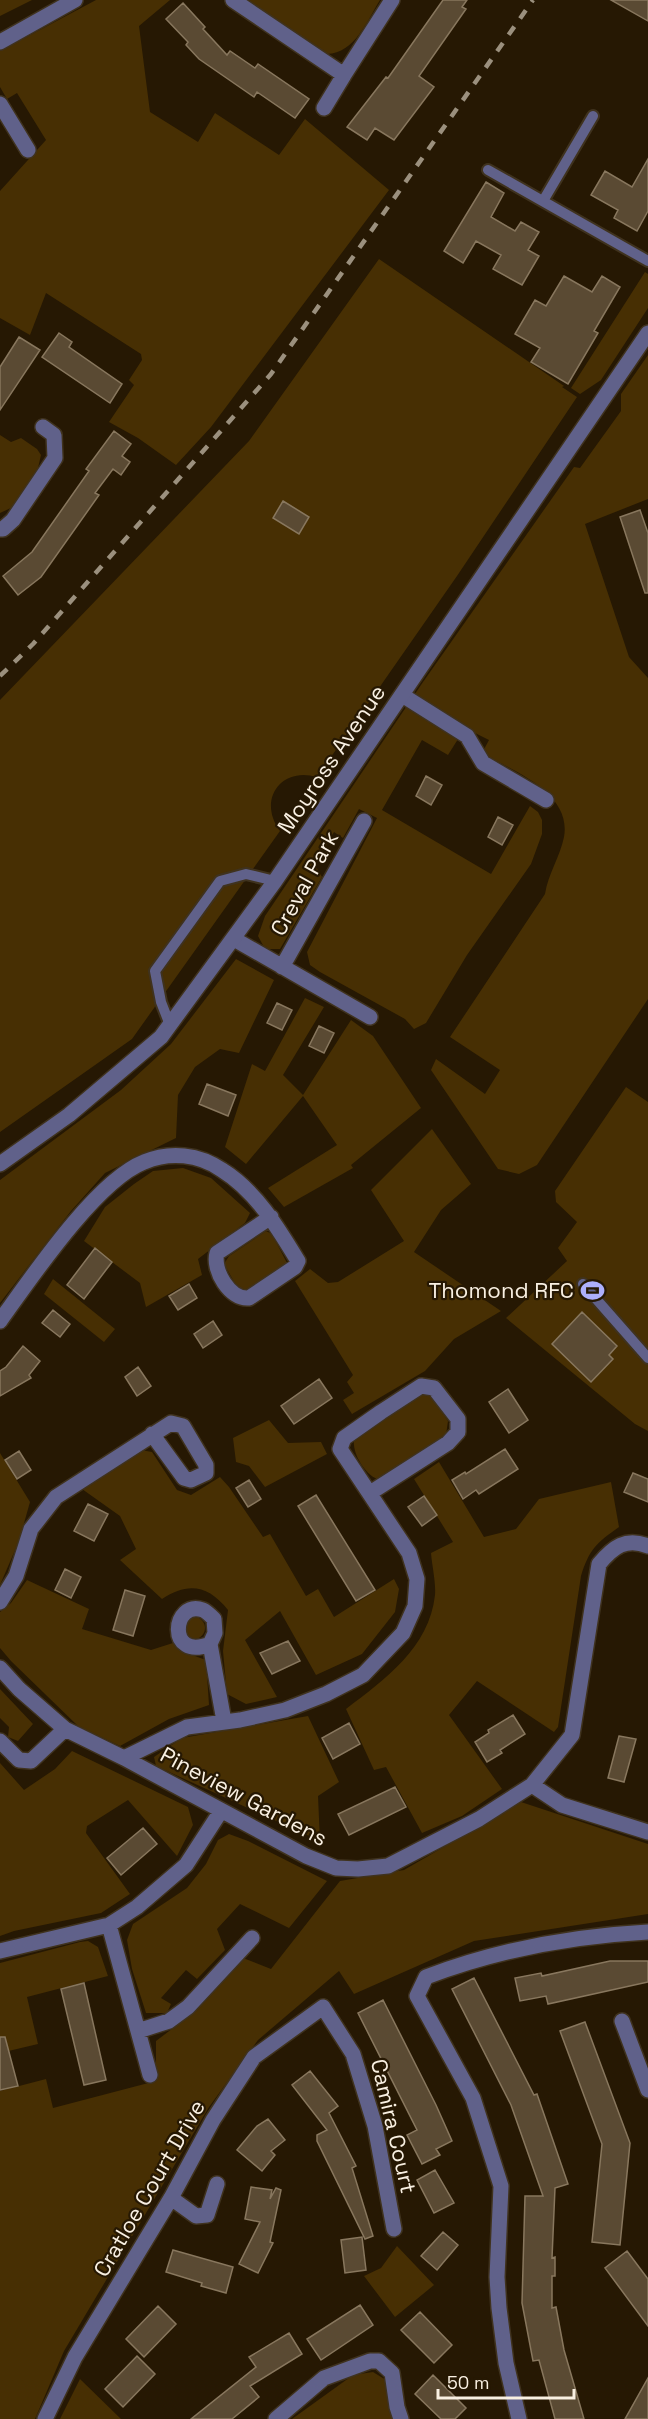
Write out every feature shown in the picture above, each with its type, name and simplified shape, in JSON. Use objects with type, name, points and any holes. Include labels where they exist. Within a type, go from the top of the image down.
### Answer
[{"type":"street","points":[[0,42],[75,0]]},
{"type":"street","points":[[232,0],[344,75]]},
{"type":"street","points":[[324,108],[392,0]]},
{"type":"street","points":[[0,104],[28,150]]},
{"type":"street","name":"Moyross Avenue","points":[[0,1164],[69,1115],[161,1037],[275,881],[648,333]]},
{"type":"street","points":[[0,529],[13,520],[54,458],[54,435],[43,427]]},
{"type":"street","points":[[402,695],[467,736],[483,763],[546,801]]},
{"type":"street","name":"Creval Park","points":[[282,967],[364,820]]},
{"type":"street","name":"Creval Park","points":[[234,939],[370,1017]]},
{"type":"street","points":[[0,1321],[72,1226],[100,1194],[143,1162],[167,1156],[188,1155],[208,1161],[242,1186],[271,1217],[298,1261],[295,1267],[249,1298],[242,1299],[232,1294],[217,1268],[215,1260],[217,1253],[271,1217]]},
{"type":"street","name":"Pineview Gardens","points":[[124,1758],[187,1727],[285,1710],[326,1694],[363,1675],[403,1633],[415,1606],[417,1579],[409,1553],[340,1449],[344,1438],[421,1386],[434,1388],[458,1419],[458,1432],[448,1443],[370,1493]]},
{"type":"street","points":[[0,1602],[16,1576],[31,1529],[56,1497],[152,1434]]},
{"type":"street","name":"Pineview Gardens","points":[[0,1668],[19,1689],[65,1729],[124,1758],[306,1856],[336,1868],[358,1869],[388,1866],[479,1819],[532,1785],[572,1735],[599,1564],[619,1544],[637,1542],[648,1546]]},
{"type":"street","points":[[210,1644],[224,1721]]},
{"type":"street","points":[[0,1741],[19,1760],[31,1761],[65,1729]]},
{"type":"street","points":[[532,1785],[562,1805],[648,1832]]},
{"type":"street","points":[[0,1951],[109,1925],[137,1907],[186,1865],[221,1811]]},
{"type":"street","points":[[109,1925],[150,2075]]},
{"type":"street","points":[[519,2419],[506,2363],[498,2298],[501,2186],[473,2098],[417,1996],[426,1977],[470,1960],[597,1934],[648,1932]]},
{"type":"street","points":[[138,2031],[169,2021],[188,2007],[252,1938]]},
{"type":"street","name":"Cratloe Court Drive","points":[[45,2419],[75,2357],[171,2198],[213,2120],[254,2057],[323,2007]]},
{"type":"street","name":"Camira Court","points":[[323,2007],[353,2054],[375,2126],[394,2229]]},
{"type":"street","points":[[622,2021],[648,2090]]},
{"type":"street","points":[[171,2198],[196,2216],[207,2215],[217,2184]]},
{"type":"street","points":[[276,2419],[324,2378],[370,2361],[379,2361],[392,2373],[401,2419]]},
{"type":"lane","points":[[543,201],[593,116]]},
{"type":"lane","points":[[488,170],[648,261]]},
{"type":"lane","points":[[170,1025],[161,1002],[155,971],[220,880],[246,874],[275,881]]},
{"type":"lane","points":[[583,1284],[648,1358]]},
{"type":"shaded area","points":[[0,0],[32,0],[0,16]]},
{"type":"shaded area","points":[[96,0],[170,0],[139,26],[150,112],[198,142],[215,113],[279,155],[305,119],[389,190],[211,427],[176,465],[138,438],[109,422],[134,385],[129,380],[142,360],[141,354],[46,293],[30,335],[0,318],[0,191],[46,140],[17,93],[7,99],[0,87],[0,51]]},
{"type":"shaded area","points":[[248,0],[380,0],[353,42],[337,52],[327,54],[262,12]]},
{"type":"shaded area","points":[[379,259],[577,397],[457,576],[317,777],[293,776],[276,788],[271,808],[280,831],[132,1039],[0,1132],[0,700],[249,441]]},
{"type":"shaded area","points":[[645,272],[648,274],[648,308],[601,380],[580,394],[571,388]]},
{"type":"shaded area","points":[[648,355],[648,499],[585,524],[629,657],[648,678],[648,999],[537,1165],[519,1174],[498,1169],[431,1070],[436,1059],[485,1094],[500,1070],[450,1037],[545,894],[564,837],[564,821],[559,807],[537,785],[482,753],[489,740],[465,728],[448,755],[422,740],[382,810],[491,874],[530,806],[538,812],[542,820],[542,834],[531,864],[467,955],[426,1023],[414,1029],[405,1019],[310,965],[307,952],[377,818],[359,809],[343,838],[334,832],[315,865],[322,877],[280,949],[265,949],[258,936],[265,916],[423,682],[574,467],[580,468],[621,411],[621,394]]},
{"type":"shaded area","points":[[0,435],[11,442],[21,438],[37,449],[41,455],[38,468],[13,507],[0,513]]},
{"type":"shaded area","points":[[236,959],[274,980],[239,1053],[220,1049],[195,1067],[178,1095],[176,1138],[105,1173],[71,1211],[0,1303],[0,1180],[121,1090],[171,1044]]},
{"type":"shaded area","points":[[305,998],[324,1007],[283,1075],[303,1095],[351,1020],[373,1036],[421,1108],[351,1165],[353,1168],[284,1207],[268,1188],[337,1145],[303,1096],[246,1164],[225,1147],[252,1064],[265,1071]]},
{"type":"shaded area","name":"Thomond RFC","points":[[626,1087],[648,1102],[648,1431],[635,1424],[506,1318],[567,1261],[558,1248],[577,1222],[556,1202],[555,1191]]},
{"type":"shaded area","points":[[432,1129],[471,1184],[441,1210],[414,1252],[501,1311],[454,1339],[425,1371],[352,1414],[343,1400],[354,1393],[347,1382],[353,1375],[295,1281],[310,1269],[328,1283],[338,1282],[404,1241],[371,1190]]},
{"type":"shaded area","points":[[183,1168],[211,1178],[250,1213],[245,1223],[198,1259],[202,1275],[146,1307],[140,1283],[84,1241],[105,1207],[134,1184],[153,1171]]},
{"type":"shaded area","points":[[266,1231],[272,1234],[287,1263],[246,1290],[237,1287],[224,1264],[229,1256]]},
{"type":"shaded area","points":[[53,1279],[115,1329],[104,1342],[44,1294]]},
{"type":"shaded area","points":[[422,1394],[431,1395],[448,1421],[446,1435],[377,1479],[360,1462],[355,1450],[354,1439]]},
{"type":"shaded area","points":[[269,1420],[288,1443],[321,1442],[327,1454],[265,1487],[249,1466],[236,1462],[233,1438]]},
{"type":"shaded area","points":[[141,1450],[152,1452],[177,1490],[191,1495],[220,1477],[263,1537],[270,1534],[306,1596],[318,1589],[334,1617],[394,1579],[399,1589],[395,1612],[362,1654],[316,1675],[280,1611],[245,1640],[277,1697],[246,1704],[227,1694],[223,1651],[228,1610],[213,1595],[197,1589],[180,1590],[162,1599],[120,1560],[136,1549],[120,1516],[82,1489]]},
{"type":"shaded area","points":[[0,1453],[30,1502],[19,1541],[0,1585]]},
{"type":"shaded area","points":[[439,1462],[484,1537],[516,1529],[539,1499],[611,1482],[619,1527],[594,1548],[581,1576],[558,1727],[554,1732],[477,1681],[449,1715],[502,1789],[462,1816],[422,1833],[386,1767],[374,1770],[346,1709],[403,1661],[424,1631],[431,1614],[435,1590],[431,1553],[453,1542],[414,1479]]},
{"type":"shaded area","points":[[27,1580],[89,1609],[82,1629],[151,1650],[173,1643],[189,1654],[206,1660],[209,1705],[169,1719],[120,1746],[79,1727],[0,1648],[0,1612],[11,1603]]},
{"type":"shaded area","points":[[194,1617],[204,1624],[205,1628],[198,1638],[194,1639],[184,1632],[183,1628],[190,1618]]},
{"type":"shaded area","points":[[0,1689],[33,1724],[18,1741],[8,1737],[9,1727],[0,1718]]},
{"type":"shaded area","points":[[308,1716],[339,1782],[318,1796],[320,1841],[156,1766],[154,1757],[182,1738]]},
{"type":"shaded area","points":[[72,1751],[188,1807],[193,1825],[177,1856],[128,1800],[87,1826],[86,1833],[130,1894],[101,1913],[0,1936],[0,1763],[24,1790],[55,1769]]},
{"type":"shaded area","points":[[521,1802],[648,1844],[648,1914],[474,1941],[354,1994],[339,1971],[258,2040],[209,2107],[64,2351],[35,2419],[0,2419],[0,2091],[46,2079],[53,2108],[156,2081],[156,2041],[185,2019],[243,1958],[271,1969],[340,1881],[404,1870]]},
{"type":"shaded area","points":[[229,1834],[248,1841],[327,1881],[289,1928],[240,1904],[217,1929],[225,1950],[197,1979],[186,1970],[161,1998],[171,2004],[167,2013],[146,2013],[132,1969],[127,1940],[133,1924],[187,1888],[206,1864],[218,1840]]},
{"type":"shaded area","points":[[88,1941],[98,1947],[108,1976],[27,1997],[38,2044],[0,2053],[0,1963]]},
{"type":"shaded area","points":[[397,2246],[434,2285],[395,2317],[364,2276],[381,2268]]},
{"type":"shaded area","points":[[373,2372],[386,2380],[393,2419],[292,2419],[353,2375]]},
{"type":"shaded area","points":[[80,2379],[121,2419],[60,2419]]},
{"type":"building","points":[[443,0],[467,0],[462,7],[466,9],[419,76],[434,87],[394,140],[375,128],[367,140],[347,127],[386,77],[388,78]]},
{"type":"building","points":[[611,0],[648,0],[648,21]]},
{"type":"building","points":[[183,3],[227,55],[230,51],[255,68],[258,64],[309,99],[295,118],[257,92],[254,97],[199,59],[186,45],[188,42],[166,19]]},
{"type":"building","points":[[648,159],[648,211],[637,231],[614,218],[618,210],[591,195],[605,171],[632,187]]},
{"type":"building","points":[[486,182],[504,193],[491,217],[515,231],[521,222],[539,232],[528,250],[539,256],[522,285],[493,269],[501,255],[476,241],[463,263],[444,251]]},
{"type":"building","points":[[564,276],[592,292],[602,276],[620,287],[594,331],[598,333],[568,384],[531,362],[540,348],[515,334],[535,300],[546,306]]},
{"type":"building","points":[[59,333],[72,342],[69,347],[122,384],[110,403],[42,357]]},
{"type":"building","points":[[19,337],[40,350],[0,410],[0,367]]},
{"type":"building","points":[[114,431],[131,444],[122,456],[130,462],[121,475],[113,469],[95,493],[99,495],[41,577],[18,595],[3,576],[32,552],[89,471],[86,469]]},
{"type":"building","points":[[283,501],[309,517],[299,534],[273,518]]},
{"type":"building","points":[[640,510],[648,533],[648,593],[645,593],[620,517]]},
{"type":"building","points":[[426,776],[442,785],[431,805],[416,796]]},
{"type":"building","points":[[498,817],[513,825],[502,845],[488,837]]},
{"type":"building","points":[[277,1003],[292,1010],[282,1030],[267,1023]]},
{"type":"building","points":[[319,1026],[334,1033],[324,1053],[309,1046]]},
{"type":"building","points":[[207,1084],[236,1095],[228,1116],[199,1104]]},
{"type":"building","points":[[95,1248],[112,1262],[84,1299],[67,1285]]},
{"type":"building","points":[[189,1284],[197,1298],[178,1310],[169,1296]]},
{"type":"building","points":[[53,1310],[70,1324],[60,1337],[42,1323]]},
{"type":"building","points":[[582,1312],[617,1346],[609,1355],[613,1359],[591,1382],[552,1344]]},
{"type":"building","points":[[213,1321],[222,1335],[203,1348],[194,1334]]},
{"type":"building","points":[[23,1346],[40,1361],[29,1375],[31,1378],[0,1396],[0,1371]]},
{"type":"building","points":[[138,1367],[151,1386],[137,1396],[125,1377]]},
{"type":"building","points":[[319,1379],[332,1398],[294,1424],[281,1406]]},
{"type":"building","points":[[508,1389],[528,1420],[509,1433],[489,1402]]},
{"type":"building","points":[[505,1449],[518,1469],[479,1494],[476,1490],[463,1499],[452,1480],[465,1472],[466,1474]]},
{"type":"building","points":[[19,1451],[31,1470],[17,1479],[5,1460]]},
{"type":"building","points":[[633,1473],[648,1479],[648,1502],[624,1492]]},
{"type":"building","points":[[249,1480],[261,1499],[248,1507],[236,1488]]},
{"type":"building","points":[[316,1495],[375,1590],[356,1601],[298,1506]]},
{"type":"building","points":[[424,1496],[437,1515],[422,1526],[408,1507]]},
{"type":"building","points":[[88,1504],[108,1514],[94,1541],[74,1531]]},
{"type":"building","points":[[65,1569],[81,1577],[71,1598],[55,1590]]},
{"type":"building","points":[[125,1590],[145,1596],[133,1636],[113,1630]]},
{"type":"building","points":[[288,1641],[300,1661],[272,1674],[260,1653]]},
{"type":"building","points":[[513,1715],[525,1734],[500,1750],[502,1753],[487,1762],[475,1742],[489,1733],[488,1730]]},
{"type":"building","points":[[349,1723],[360,1744],[333,1759],[322,1738]]},
{"type":"building","points":[[619,1736],[636,1739],[624,1782],[608,1778]]},
{"type":"building","points":[[395,1787],[406,1807],[349,1835],[338,1814]]},
{"type":"building","points":[[143,1828],[157,1844],[121,1875],[107,1858]]},
{"type":"building","points":[[610,1961],[648,1961],[648,1982],[548,2004],[546,1996],[520,2001],[515,1978],[541,1973],[542,1976]]},
{"type":"building","points":[[474,1978],[534,2095],[537,2094],[568,2184],[555,2188],[552,2258],[555,2257],[555,2276],[552,2276],[552,2308],[556,2307],[564,2350],[584,2419],[555,2419],[539,2360],[533,2361],[522,2303],[525,2196],[543,2196],[511,2105],[452,1989]]},
{"type":"building","points":[[84,1983],[106,2080],[84,2085],[61,1989]]},
{"type":"building","points":[[383,2000],[452,2141],[436,2149],[440,2155],[422,2164],[407,2135],[417,2130],[358,2013]]},
{"type":"building","points":[[585,2022],[630,2143],[620,2245],[592,2242],[602,2144],[560,2031]]},
{"type":"building","points":[[0,2037],[5,2037],[18,2086],[0,2090]]},
{"type":"building","points":[[310,2071],[338,2106],[329,2113],[356,2166],[352,2168],[373,2236],[365,2239],[317,2141],[317,2135],[327,2130],[292,2085]]},
{"type":"building","points":[[268,2119],[285,2140],[271,2151],[275,2155],[262,2171],[237,2150],[257,2126]]},
{"type":"building","points":[[435,2170],[454,2203],[434,2213],[417,2180]]},
{"type":"building","points":[[251,2187],[272,2190],[270,2199],[276,2188],[281,2190],[270,2242],[273,2243],[258,2273],[239,2264],[260,2222],[245,2219]]},
{"type":"building","points":[[443,2232],[458,2245],[437,2270],[421,2256]]},
{"type":"building","points":[[362,2237],[366,2270],[345,2273],[341,2240]]},
{"type":"building","points":[[173,2250],[233,2267],[226,2293],[166,2272]]},
{"type":"building","points":[[627,2251],[648,2279],[648,2326],[605,2268]]},
{"type":"building","points":[[360,2305],[373,2325],[321,2360],[307,2339]]},
{"type":"building","points":[[158,2306],[176,2324],[144,2357],[126,2339]]},
{"type":"building","points":[[420,2312],[452,2345],[434,2363],[401,2330]]},
{"type":"building","points":[[289,2333],[302,2354],[250,2386],[259,2397],[232,2419],[191,2419],[256,2367],[249,2357]]},
{"type":"building","points":[[137,2356],[155,2374],[123,2407],[105,2389]]},
{"type":"building","points":[[433,2375],[466,2408],[455,2419],[441,2419],[415,2394]]},
{"type":"building","points":[[648,2378],[648,2419],[625,2419]]},
{"type":"railway","points":[[0,676],[33,644],[271,374],[533,0]]},
{"type":"place","name":"Thomond RFC","points":[[592,1290]]}]
